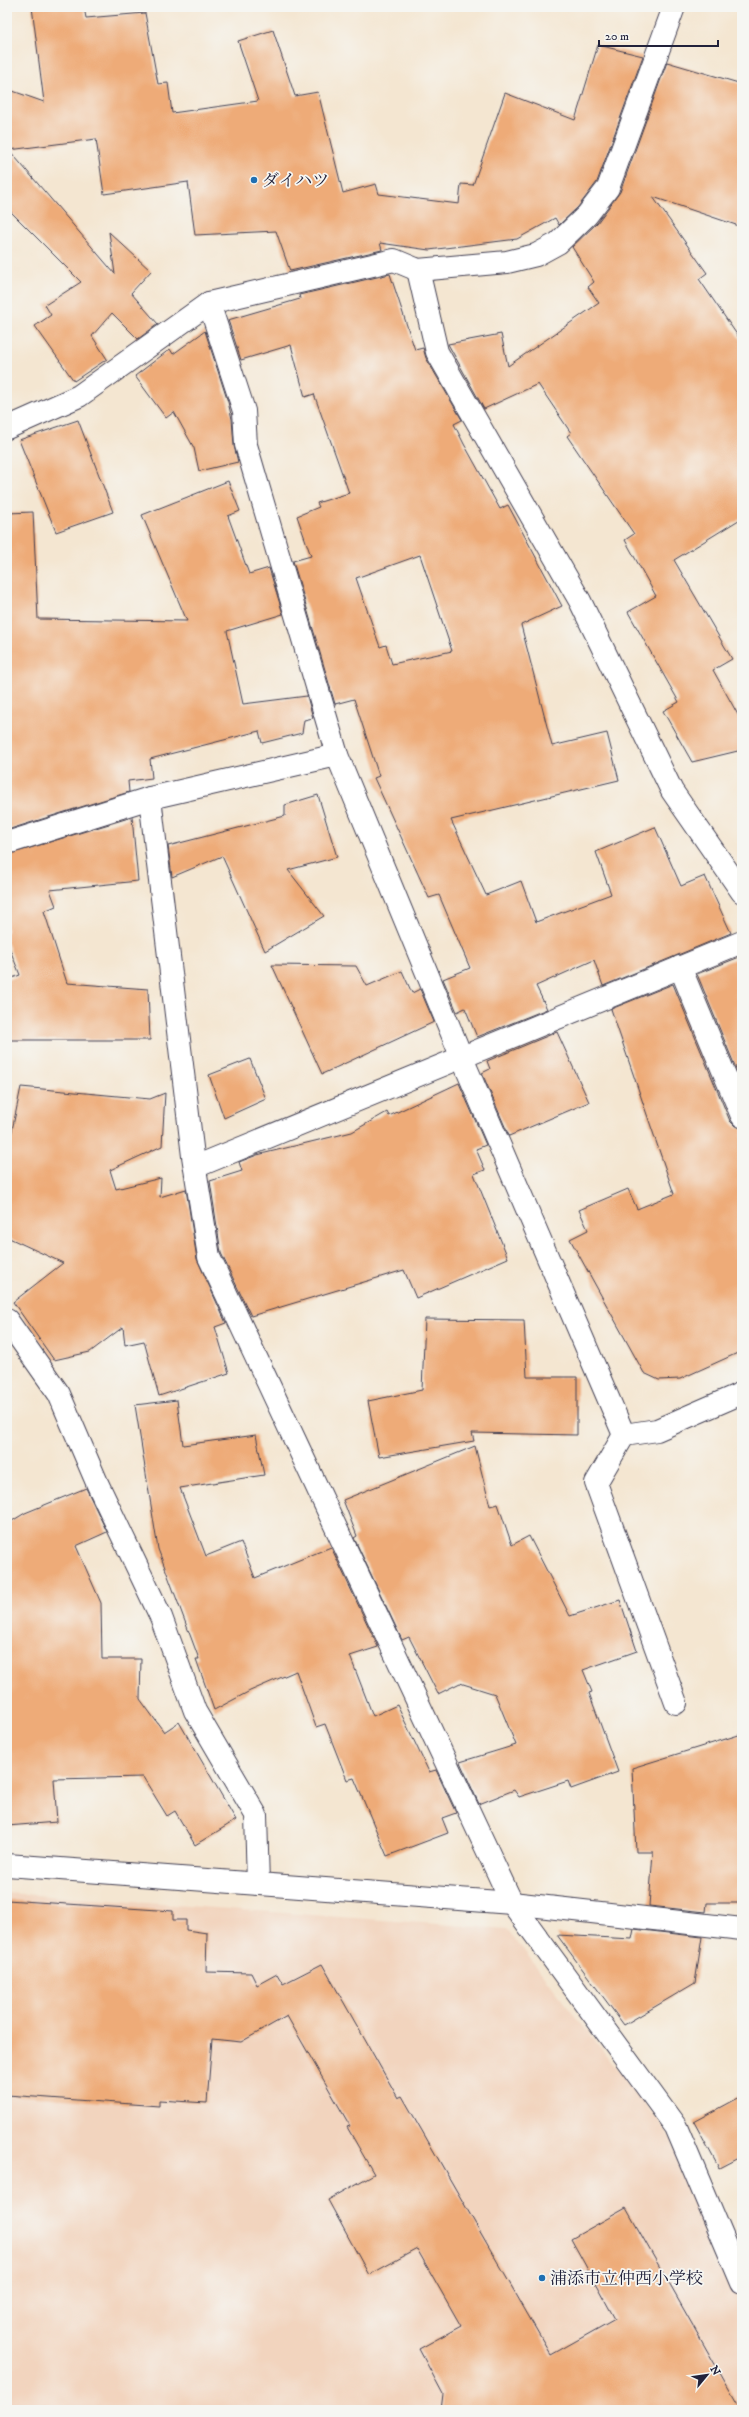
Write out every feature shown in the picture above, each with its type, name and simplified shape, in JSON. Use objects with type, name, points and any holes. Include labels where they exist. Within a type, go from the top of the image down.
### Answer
[{"type":"street","points":[[7,428],[79,396],[209,303],[394,260],[418,270],[507,262],[536,255],[558,243],[587,215],[608,188],[674,7]]},
{"type":"street","points":[[418,270],[437,352],[580,601],[672,791],[742,892]]},
{"type":"street","points":[[209,303],[244,411],[246,445],[337,755],[462,1058],[624,1435]]},
{"type":"street","points":[[7,843],[150,798],[337,755]]},
{"type":"street","points":[[150,798],[195,1167],[209,1257],[512,1903],[676,2127],[742,2283]]},
{"type":"street","points":[[195,1167],[742,942]]},
{"type":"street","points":[[680,968],[742,1116]]},
{"type":"street","points":[[7,1320],[59,1394],[98,1485],[161,1618],[195,1711],[256,1815],[258,1884]]},
{"type":"street","points":[[624,1435],[657,1430],[742,1393]]},
{"type":"street","points":[[624,1435],[596,1483],[676,1703]]},
{"type":"street","points":[[7,1864],[512,1903],[742,1929]]},
{"type":"shaded area","name":"浦添市立仲西小学校","points":[[7,1893],[507,1929],[669,2135],[742,2306],[742,2410],[7,2410]]},
{"type":"building","points":[[32,7],[84,7],[86,18],[145,13],[158,84],[168,83],[172,113],[258,101],[238,41],[273,30],[295,96],[318,92],[343,193],[376,184],[379,194],[459,204],[461,184],[473,185],[505,93],[575,120],[598,45],[643,56],[597,182],[578,207],[559,225],[555,218],[517,239],[429,250],[380,243],[382,250],[290,271],[276,231],[195,235],[188,182],[104,194],[96,139],[9,150],[115,274],[109,232],[151,271],[131,293],[158,324],[138,339],[112,313],[92,336],[107,359],[74,381],[35,326],[51,315],[45,305],[81,282],[7,208],[7,89],[44,102]]},
{"type":"building","points":[[667,62],[742,84],[742,227],[653,197],[707,273],[699,279],[742,342],[742,518],[674,560],[732,659],[713,670],[742,722],[742,750],[692,762],[663,711],[679,702],[628,612],[656,596],[625,540],[634,534],[567,436],[571,433],[538,384],[484,409],[448,344],[501,334],[508,366],[599,303],[588,287],[594,282],[572,247],[597,223],[620,192]]},
{"type":"building","points":[[390,274],[415,350],[423,348],[426,358],[462,420],[454,424],[464,444],[500,509],[508,505],[562,606],[521,625],[552,746],[607,733],[619,780],[451,820],[486,895],[521,881],[536,922],[611,894],[596,852],[655,827],[681,886],[705,876],[731,933],[603,986],[594,960],[536,986],[547,1009],[477,1037],[465,1008],[457,1012],[443,979],[470,968],[439,895],[429,898],[374,778],[379,776],[354,699],[335,704],[293,561],[311,556],[297,516],[319,507],[317,503],[349,493],[314,394],[305,397],[291,345],[241,360],[228,320],[300,299],[299,295]],"holes":[[[420,555],[452,651],[392,664],[386,645],[380,647],[356,578]]]},
{"type":"building","points":[[205,331],[228,402],[232,419],[234,446],[238,462],[199,471],[194,448],[174,412],[166,418],[135,376],[170,349],[173,354]]},
{"type":"building","points":[[78,420],[113,512],[56,532],[19,440]]},
{"type":"building","points":[[228,481],[240,511],[228,516],[249,574],[269,568],[283,614],[227,631],[243,704],[307,696],[313,718],[304,720],[302,733],[262,743],[259,731],[150,759],[152,778],[128,781],[129,792],[7,830],[7,513],[33,512],[38,619],[187,621],[142,515]]},
{"type":"building","points":[[318,795],[337,857],[288,870],[324,916],[265,951],[222,856],[172,877],[168,846],[285,816],[285,805]]},
{"type":"building","points":[[132,817],[138,881],[50,890],[56,906],[44,911],[67,983],[148,989],[150,1040],[7,1040],[7,980],[20,975],[7,942],[7,855]]},
{"type":"building","points":[[742,956],[742,1083],[697,974]]},
{"type":"building","points":[[272,965],[356,966],[367,986],[402,971],[412,993],[420,989],[434,1022],[322,1074]]},
{"type":"building","points":[[673,984],[730,1121],[735,1126],[742,1128],[742,1351],[680,1379],[659,1380],[644,1373],[570,1239],[588,1230],[579,1210],[628,1189],[637,1209],[674,1194],[611,1009]]},
{"type":"building","points":[[557,1032],[589,1102],[509,1136],[482,1073],[490,1069],[487,1061]]},
{"type":"building","points":[[250,1059],[266,1099],[224,1118],[209,1075]]},
{"type":"building","points":[[459,1083],[486,1145],[476,1149],[485,1170],[474,1174],[508,1258],[416,1298],[404,1270],[251,1316],[221,1253],[210,1181],[242,1171],[239,1162],[257,1155],[352,1132],[387,1112],[389,1116]]},
{"type":"building","points":[[21,1087],[150,1099],[165,1093],[162,1146],[110,1170],[116,1189],[161,1178],[160,1197],[186,1189],[197,1259],[226,1323],[215,1327],[229,1373],[159,1396],[144,1341],[125,1345],[123,1327],[90,1352],[54,1360],[13,1302],[63,1263],[7,1237],[7,1155]]},
{"type":"building","points":[[425,1319],[524,1320],[527,1377],[577,1377],[577,1435],[472,1433],[474,1441],[379,1457],[368,1401],[422,1390]]},
{"type":"building","points":[[177,1400],[183,1445],[256,1435],[264,1475],[180,1488],[206,1556],[241,1542],[255,1578],[331,1547],[378,1647],[350,1656],[373,1716],[397,1705],[429,1772],[436,1770],[456,1813],[442,1818],[448,1833],[387,1856],[354,1778],[347,1780],[325,1724],[316,1727],[296,1671],[250,1691],[214,1710],[196,1659],[199,1659],[158,1549],[135,1405]]},
{"type":"building","points":[[475,1446],[490,1506],[498,1504],[512,1545],[529,1536],[570,1616],[620,1600],[637,1651],[583,1670],[592,1692],[589,1693],[618,1772],[571,1789],[568,1781],[519,1797],[514,1790],[479,1804],[460,1762],[516,1745],[495,1694],[460,1683],[438,1694],[409,1637],[402,1640],[354,1538],[357,1536],[343,1500]]},
{"type":"building","points":[[86,1488],[107,1532],[76,1546],[101,1603],[102,1659],[141,1659],[140,1699],[164,1732],[179,1722],[236,1820],[195,1845],[175,1811],[167,1816],[143,1777],[54,1779],[57,1822],[7,1826],[7,1524],[25,1513]]},
{"type":"building","points":[[742,1734],[742,1903],[707,1903],[706,1912],[649,1906],[653,1852],[636,1852],[632,1768]]},
{"type":"building","points":[[7,1900],[173,1911],[173,1920],[186,1920],[186,1930],[207,1933],[206,1972],[251,1973],[257,1985],[277,1974],[283,1984],[322,1964],[398,2098],[402,2096],[551,2355],[615,2319],[571,2239],[626,2208],[741,2410],[441,2410],[443,2394],[419,2349],[461,2326],[417,2249],[369,2275],[328,2200],[374,2174],[347,2127],[350,2126],[287,2016],[241,2042],[212,2039],[207,2103],[159,2100],[159,2106],[7,2095]]},
{"type":"building","points":[[634,1929],[702,1937],[695,1983],[624,2025],[557,1935],[632,1939]]},
{"type":"building","points":[[742,2096],[742,2156],[719,2168],[694,2122]]},
{"type":"place","name":"ダイハツ","points":[[254,180]]},
{"type":"place","name":"浦添市立仲西小学校","points":[[542,2278]]}]
